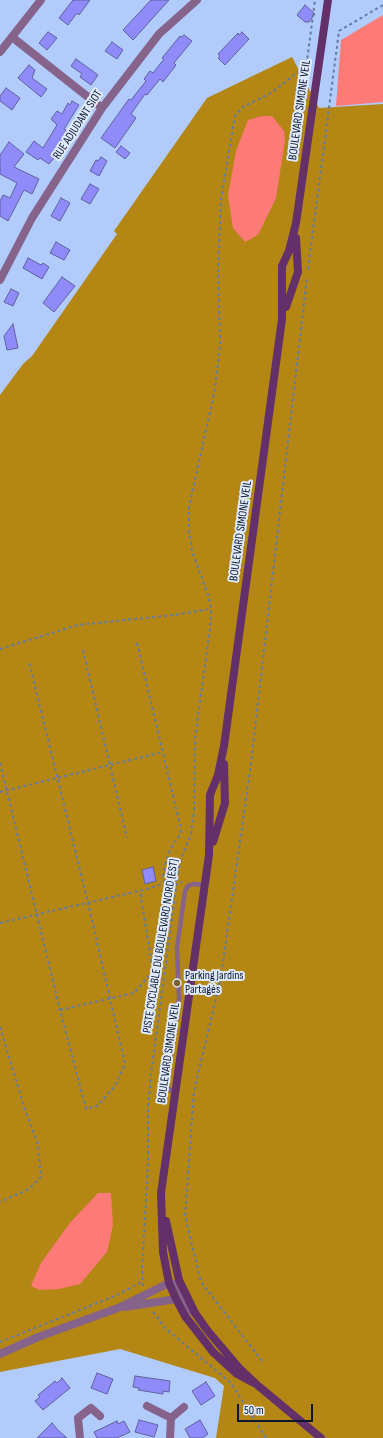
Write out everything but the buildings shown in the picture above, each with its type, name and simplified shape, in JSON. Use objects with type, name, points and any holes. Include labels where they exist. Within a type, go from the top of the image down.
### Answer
[{"type":"main road","name":"BOULEVARD SIMONE VEIL","points":[[321,1438],[256,1384],[225,1352],[195,1313],[169,1283],[163,1252],[160,1210],[209,855],[210,795],[218,775],[224,746],[282,319],[282,266],[289,251],[296,223],[328,0]]},
{"type":"main road","name":"BOULEVARD SIMONE VEIL","points":[[282,319],[298,272],[296,223]]},
{"type":"main road","name":"BOULEVARD SIMONE VEIL","points":[[209,855],[225,802],[224,746]]},
{"type":"main road","name":"BOULEVARD SIMONE VEIL","points":[[167,1160],[165,1200],[167,1231],[185,1316],[213,1352],[237,1374],[256,1384]]},
{"type":"street","points":[[0,52],[41,0]]},
{"type":"street","name":"RUE ADJUDANT SIOT","points":[[0,280],[32,218],[102,108],[159,34],[197,0]]},
{"type":"street","points":[[12,37],[102,108]]},
{"type":"street","points":[[0,1354],[38,1337],[118,1308],[169,1283]]},
{"type":"street","points":[[118,1308],[148,1304],[181,1296]]},
{"type":"street","points":[[147,1406],[171,1418]]},
{"type":"street","points":[[170,1438],[171,1418],[184,1407]]},
{"type":"street","points":[[80,1438],[78,1418],[91,1408],[100,1416]]},
{"type":"lane","points":[[176,1095],[168,1088],[167,1079],[179,999],[177,948],[185,891],[188,886],[193,884],[205,885]]},
{"type":"path","name":"PISTE CYCLABLE DU BOULEVARD NORD (EST)","points":[[145,1295],[142,1282],[148,1162],[148,1110],[156,1036],[177,880],[180,862],[191,834],[194,810],[195,739],[201,687],[207,655],[211,609],[192,551],[189,531],[189,507],[215,389],[220,344],[218,270],[221,199],[235,116],[243,107],[271,93],[302,69],[308,61],[315,0]]},
{"type":"path","points":[[262,1361],[201,1282],[185,1216],[194,1091],[221,977],[252,763],[315,203],[339,31],[383,5]]},
{"type":"path","points":[[0,649],[78,625],[174,615],[211,609]]},
{"type":"path","points":[[137,643],[181,833],[171,848],[165,864],[163,876],[165,884]]},
{"type":"path","points":[[83,650],[127,838]]},
{"type":"path","points":[[0,763],[60,1010],[86,1109],[97,1106],[115,1086],[125,1064],[111,998],[30,662]]},
{"type":"path","points":[[0,792],[163,752]]},
{"type":"path","points":[[0,923],[140,891],[177,880]]},
{"type":"path","points":[[60,1010],[134,993],[153,971],[140,891]]},
{"type":"path","points":[[0,1026],[22,1102],[38,1144],[41,1176],[29,1189],[0,1202]]},
{"type":"path","points":[[0,1342],[55,1318],[115,1296],[142,1282]]},
{"type":"path","points":[[148,1304],[165,1328],[231,1383],[266,1438]]},
{"type":"shaded area","points":[[383,15],[383,102],[336,106],[341,40]]},
{"type":"shaded area","points":[[292,57],[319,108],[383,104],[383,1438],[216,1438],[224,1386],[215,1378],[120,1349],[0,1372],[0,395],[23,364],[32,356],[117,234],[114,231],[207,98]]},
{"type":"shaded area","points":[[262,116],[272,116],[284,131],[285,140],[276,198],[258,235],[245,242],[233,228],[228,195],[236,151],[248,120]]},
{"type":"shaded area","points":[[98,1193],[111,1193],[113,1225],[107,1252],[80,1284],[59,1289],[40,1290],[31,1286],[41,1263],[69,1224]]},
{"type":"place","name":"Parking Jardins Partagés","points":[[177,983]]}]
